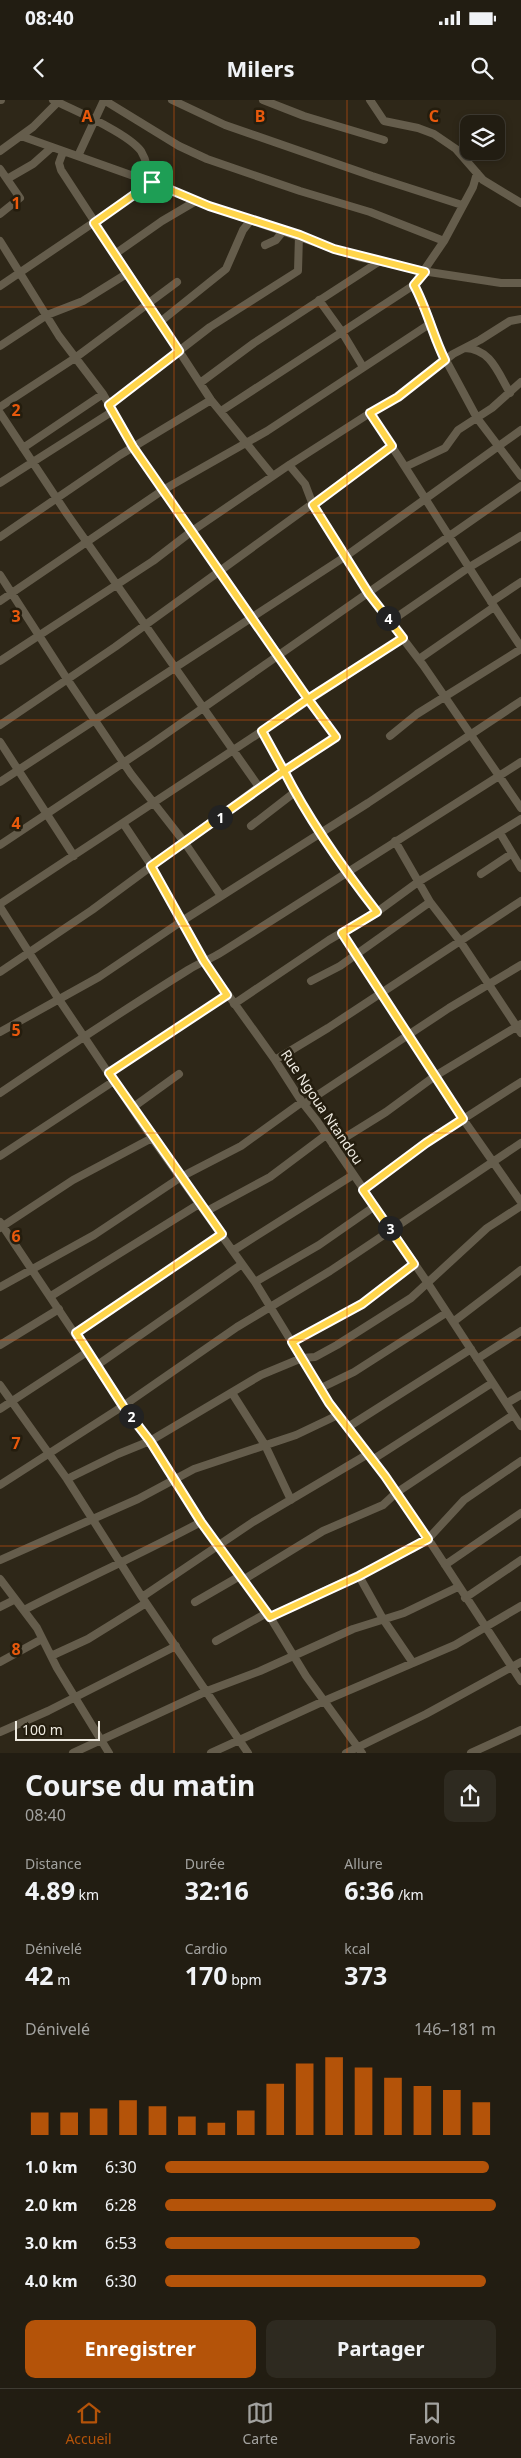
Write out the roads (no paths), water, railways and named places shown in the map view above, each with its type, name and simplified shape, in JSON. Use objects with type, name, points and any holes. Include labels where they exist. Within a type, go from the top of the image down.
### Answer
[{"type":"street","points":[[78,156],[104,100],[179,146],[207,159],[300,191],[370,212],[444,241]]},
{"type":"street","points":[[172,100],[225,125],[462,205]]},
{"type":"street","points":[[263,100],[304,116],[384,140]]},
{"type":"street","points":[[370,100],[384,121],[418,128],[434,134],[456,149],[483,180],[521,203]]},
{"type":"street","points":[[0,151],[21,136],[56,101],[95,120],[137,146],[147,165],[151,182]]},
{"type":"street","points":[[21,136],[151,182],[250,221],[300,235],[350,254],[425,272],[501,283],[520,282]]},
{"type":"street","points":[[7,178],[33,164],[52,148]]},
{"type":"street","points":[[63,152],[59,163],[61,170],[94,223],[211,400],[246,442],[256,459],[272,476]]},
{"type":"street","points":[[0,169],[20,198],[0,214]]},
{"type":"street","points":[[221,411],[414,285],[425,272],[444,241],[473,187],[477,173]]},
{"type":"street","points":[[0,286],[151,182]]},
{"type":"street","points":[[115,254],[162,221],[196,201]]},
{"type":"street","points":[[160,322],[226,269],[243,230],[250,221]]},
{"type":"street","points":[[266,246],[276,240],[284,230]]},
{"type":"street","points":[[0,483],[111,408],[210,327],[298,271],[300,235]]},
{"type":"street","points":[[0,241],[22,272],[75,358],[103,394],[133,447],[162,490],[336,737],[259,787],[185,843],[29,954],[0,972]]},
{"type":"street","points":[[200,382],[254,343],[380,261]]},
{"type":"street","points":[[0,346],[47,315],[83,301],[128,273]]},
{"type":"street","points":[[0,408],[75,358],[176,282]]},
{"type":"street","points":[[414,285],[431,323],[435,340],[477,418],[521,476]]},
{"type":"street","points":[[319,300],[342,332],[362,367]]},
{"type":"street","points":[[0,661],[116,585],[272,476],[398,397],[463,348],[480,340],[510,321],[521,319]]},
{"type":"street","points":[[0,601],[162,490],[203,469],[267,431],[431,323]]},
{"type":"street","points":[[463,348],[473,348],[487,355],[510,393]]},
{"type":"street","points":[[405,467],[445,448],[458,430],[510,393],[521,382]]},
{"type":"street","points":[[23,448],[103,394]]},
{"type":"street","points":[[0,537],[133,447],[211,400]]},
{"type":"street","points":[[0,413],[56,499],[259,787]]},
{"type":"street","points":[[370,413],[521,648],[417,714],[390,736]]},
{"type":"street","points":[[0,782],[346,556],[521,430]]},
{"type":"street","points":[[0,725],[145,625],[392,446]]},
{"type":"street","points":[[289,465],[305,484],[313,505],[369,594],[446,697],[521,808]]},
{"type":"street","points":[[0,845],[369,594],[521,486]]},
{"type":"street","points":[[391,621],[468,568],[521,536]]},
{"type":"street","points":[[0,575],[67,679],[124,762],[185,843],[221,896]]},
{"type":"street","points":[[419,659],[521,582]]},
{"type":"street","points":[[514,636],[521,632]]},
{"type":"street","points":[[403,638],[308,699],[0,906],[29,954],[114,1082],[199,1204],[234,1250],[338,1415],[348,1426],[428,1539],[521,1681]]},
{"type":"street","points":[[0,1032],[58,998],[99,977],[182,920],[471,735],[521,700]]},
{"type":"street","points":[[262,731],[295,792],[320,832],[347,874],[377,912]]},
{"type":"street","points":[[0,742],[74,856]]},
{"type":"street","points":[[0,1094],[83,1035],[204,961],[222,952],[521,762]]},
{"type":"street","points":[[251,826],[295,792]]},
{"type":"street","points":[[234,1004],[377,912],[418,882],[521,819]]},
{"type":"street","name":"Rue Ngoua Ntandou","points":[[124,823],[151,866],[204,961],[275,1060],[391,1229],[521,1426]]},
{"type":"street","points":[[500,833],[521,868]]},
{"type":"street","points":[[333,1145],[386,1112],[436,1076],[520,1028],[488,985],[460,941],[430,902],[395,841]]},
{"type":"street","points":[[481,874],[511,854]]},
{"type":"street","points":[[275,1060],[380,994],[521,901]]},
{"type":"street","points":[[311,981],[340,966],[430,902]]},
{"type":"street","points":[[342,933],[463,1119],[521,1202]]},
{"type":"street","points":[[0,1287],[94,1235],[180,1177],[241,1146],[303,1103],[521,965]]},
{"type":"street","points":[[109,1073],[227,995]]},
{"type":"street","points":[[132,1108],[179,1074]]},
{"type":"street","points":[[0,1156],[114,1082]]},
{"type":"street","points":[[363,1190],[426,1143],[521,1082]]},
{"type":"street","points":[[205,1212],[270,1177],[326,1135]]},
{"type":"street","points":[[152,1138],[73,1180],[1,1226],[76,1333],[123,1406],[150,1441],[201,1522],[268,1615],[324,1701],[360,1750]]},
{"type":"street","points":[[0,1485],[123,1406],[237,1327],[271,1308],[521,1143]]},
{"type":"street","points":[[234,1250],[353,1175]]},
{"type":"street","points":[[50,1296],[199,1204]]},
{"type":"street","points":[[255,1282],[319,1245],[375,1206]]},
{"type":"street","points":[[67,1480],[118,1454],[150,1441],[261,1374],[302,1358],[315,1357],[337,1345],[411,1298],[487,1228],[521,1206]]},
{"type":"street","points":[[76,1333],[222,1234]]},
{"type":"street","points":[[96,1366],[242,1264]]},
{"type":"street","points":[[292,1342],[362,1304],[414,1264]]},
{"type":"street","points":[[453,1322],[521,1270]]},
{"type":"street","points":[[0,1345],[59,1309]]},
{"type":"street","points":[[321,1388],[354,1372],[446,1312]]},
{"type":"street","points":[[478,1359],[521,1331]]},
{"type":"street","points":[[348,1426],[471,1349]]},
{"type":"street","points":[[0,1409],[87,1352]]},
{"type":"street","points":[[51,1656],[88,1639],[217,1545],[291,1500],[370,1457],[492,1383]]},
{"type":"street","points":[[0,1385],[67,1480],[90,1519],[248,1753]]},
{"type":"street","points":[[232,1393],[265,1445],[291,1500]]},
{"type":"street","points":[[507,1403],[521,1395]]},
{"type":"street","points":[[0,1560],[138,1499],[209,1462],[302,1432],[338,1415]]},
{"type":"street","points":[[195,1602],[242,1578],[323,1531],[383,1505],[396,1493],[513,1415]]},
{"type":"street","points":[[216,1641],[268,1615],[359,1576],[428,1539],[464,1500],[521,1461]]},
{"type":"street","points":[[445,1565],[521,1513]]},
{"type":"street","points":[[24,1610],[120,1562],[153,1549],[201,1522]]},
{"type":"street","points":[[465,1598],[521,1560]]},
{"type":"street","points":[[359,1576],[412,1663]]},
{"type":"street","points":[[0,1579],[14,1600],[24,1610],[73,1697],[109,1753]]},
{"type":"street","points":[[72,1753],[207,1690],[260,1671],[293,1655],[423,1605],[458,1586]]},
{"type":"street","points":[[0,1606],[14,1600]]},
{"type":"street","points":[[211,1753],[324,1701],[455,1645],[486,1629],[521,1606]]},
{"type":"street","points":[[0,1662],[42,1639]]},
{"type":"street","points":[[0,1732],[176,1646]]},
{"type":"street","points":[[346,1753],[360,1750],[521,1662]]},
{"type":"street","points":[[471,1753],[521,1730]]}]
